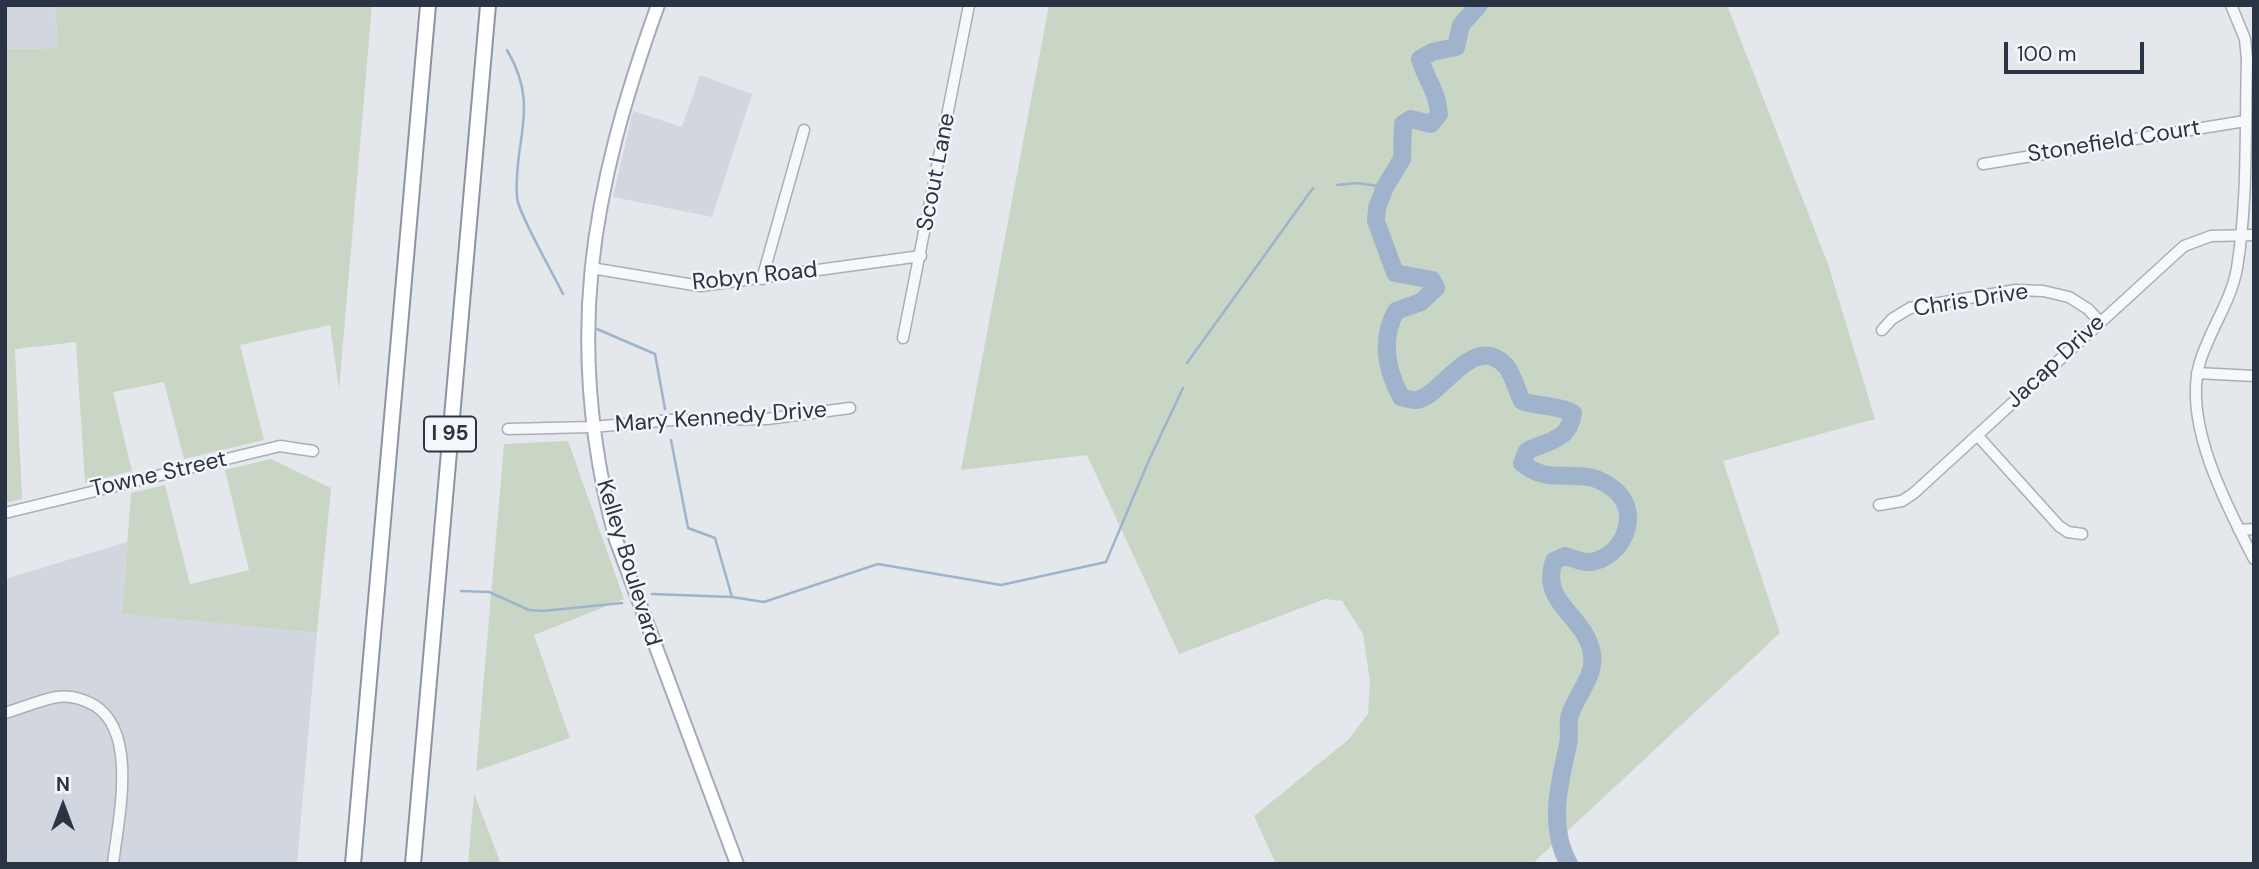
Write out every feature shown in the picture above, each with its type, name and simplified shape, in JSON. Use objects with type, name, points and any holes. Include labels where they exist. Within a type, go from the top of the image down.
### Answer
[{"type":"highway","name":"I 95","points":[[353,864],[428,5]]},
{"type":"highway","name":"I 95","points":[[413,864],[488,5]]},
{"type":"main road","name":"Kelley Boulevard","points":[[658,5],[617,134],[590,268],[586,356],[592,427],[603,491],[632,589],[737,864]]},
{"type":"street","name":"Scout Lane","points":[[903,338],[970,5]]},
{"type":"street","points":[[2231,5],[2245,39],[2241,236],[2236,274],[2228,301],[2208,337],[2197,373],[2196,401],[2204,443],[2219,486],[2254,559]]},
{"type":"street","name":"Stonefield Court","points":[[1983,164],[2245,121]]},
{"type":"street","points":[[762,279],[804,130]]},
{"type":"street","name":"Jacap Drive","points":[[1879,505],[1908,498],[2184,246],[2211,236],[2254,235]]},
{"type":"street","name":"Robyn Road","points":[[590,268],[692,286],[762,279],[920,256]]},
{"type":"street","name":"Chris Drive","points":[[1882,330],[1892,319],[1910,308],[2016,290],[2043,291],[2069,297],[2101,321]]},
{"type":"street","points":[[2197,373],[2254,376]]},
{"type":"street","name":"Mary Kennedy Drive","points":[[592,427],[672,420],[766,419],[850,408]]},
{"type":"street","points":[[508,429],[592,427]]},
{"type":"street","points":[[1977,435],[2059,526],[2068,532],[2082,534]]},
{"type":"street","name":"Towne Street","points":[[5,513],[280,446],[313,451]]},
{"type":"street","points":[[2239,530],[2254,529]]},
{"type":"street","points":[[5,713],[67,697],[83,699],[107,715],[120,741],[122,761],[113,864]]},
{"type":"shaded area","points":[[5,5],[55,5],[58,48],[5,49]]},
{"type":"shaded area","points":[[700,75],[752,94],[712,217],[613,197],[633,111],[682,127]]},
{"type":"shaded area","points":[[127,542],[122,614],[317,633],[297,864],[5,864],[5,579]]},
{"type":"green space","points":[[55,5],[372,5],[339,389],[330,325],[240,345],[264,440],[184,459],[164,382],[113,392],[132,471],[85,483],[76,342],[15,349],[22,499],[5,503],[5,49],[58,48]]},
{"type":"green space","points":[[1049,5],[1727,5],[1828,264],[1875,419],[1723,461],[1780,633],[1532,864],[1276,864],[1254,816],[1348,740],[1368,714],[1370,682],[1363,634],[1342,601],[1325,599],[1179,654],[1087,455],[961,470]]},
{"type":"green space","points":[[568,441],[624,599],[534,635],[570,738],[476,771],[504,444]]},
{"type":"green space","points":[[271,459],[331,488],[317,633],[122,614],[131,493],[165,485],[190,584],[249,570],[225,470]]},
{"type":"green space","points":[[474,793],[501,864],[468,864]]},
{"type":"waterway","points":[[1479,5],[1461,25],[1456,47],[1432,52],[1420,59],[1439,114],[1431,124],[1411,119],[1403,124],[1402,159],[1385,187],[1377,208],[1376,221],[1395,273],[1432,280],[1436,288],[1421,302],[1396,311],[1388,333],[1387,354],[1401,397],[1415,400],[1427,396],[1470,360],[1482,356],[1494,357],[1508,369],[1522,401],[1573,413],[1571,422],[1562,434],[1527,451],[1522,463],[1545,474],[1580,476],[1604,483],[1617,492],[1628,512],[1625,534],[1612,552],[1591,562],[1565,556],[1554,561],[1551,576],[1558,599],[1581,629],[1592,654],[1591,671],[1569,718],[1569,742],[1557,805],[1559,835],[1569,864]]},
{"type":"waterway","points":[[507,50],[517,70],[524,107],[517,197],[529,229],[563,294]]},
{"type":"waterway","points":[[1337,185],[1357,183],[1385,187]]},
{"type":"waterway","points":[[1187,363],[1313,188]]},
{"type":"waterway","points":[[597,329],[655,354],[665,409]]},
{"type":"waterway","points":[[671,440],[688,528],[715,538],[732,597],[764,602],[878,564],[1001,585],[1106,562],[1183,388]]},
{"type":"waterway","points":[[461,591],[489,592],[529,610],[622,603]]},
{"type":"waterway","points":[[652,594],[732,597]]}]
